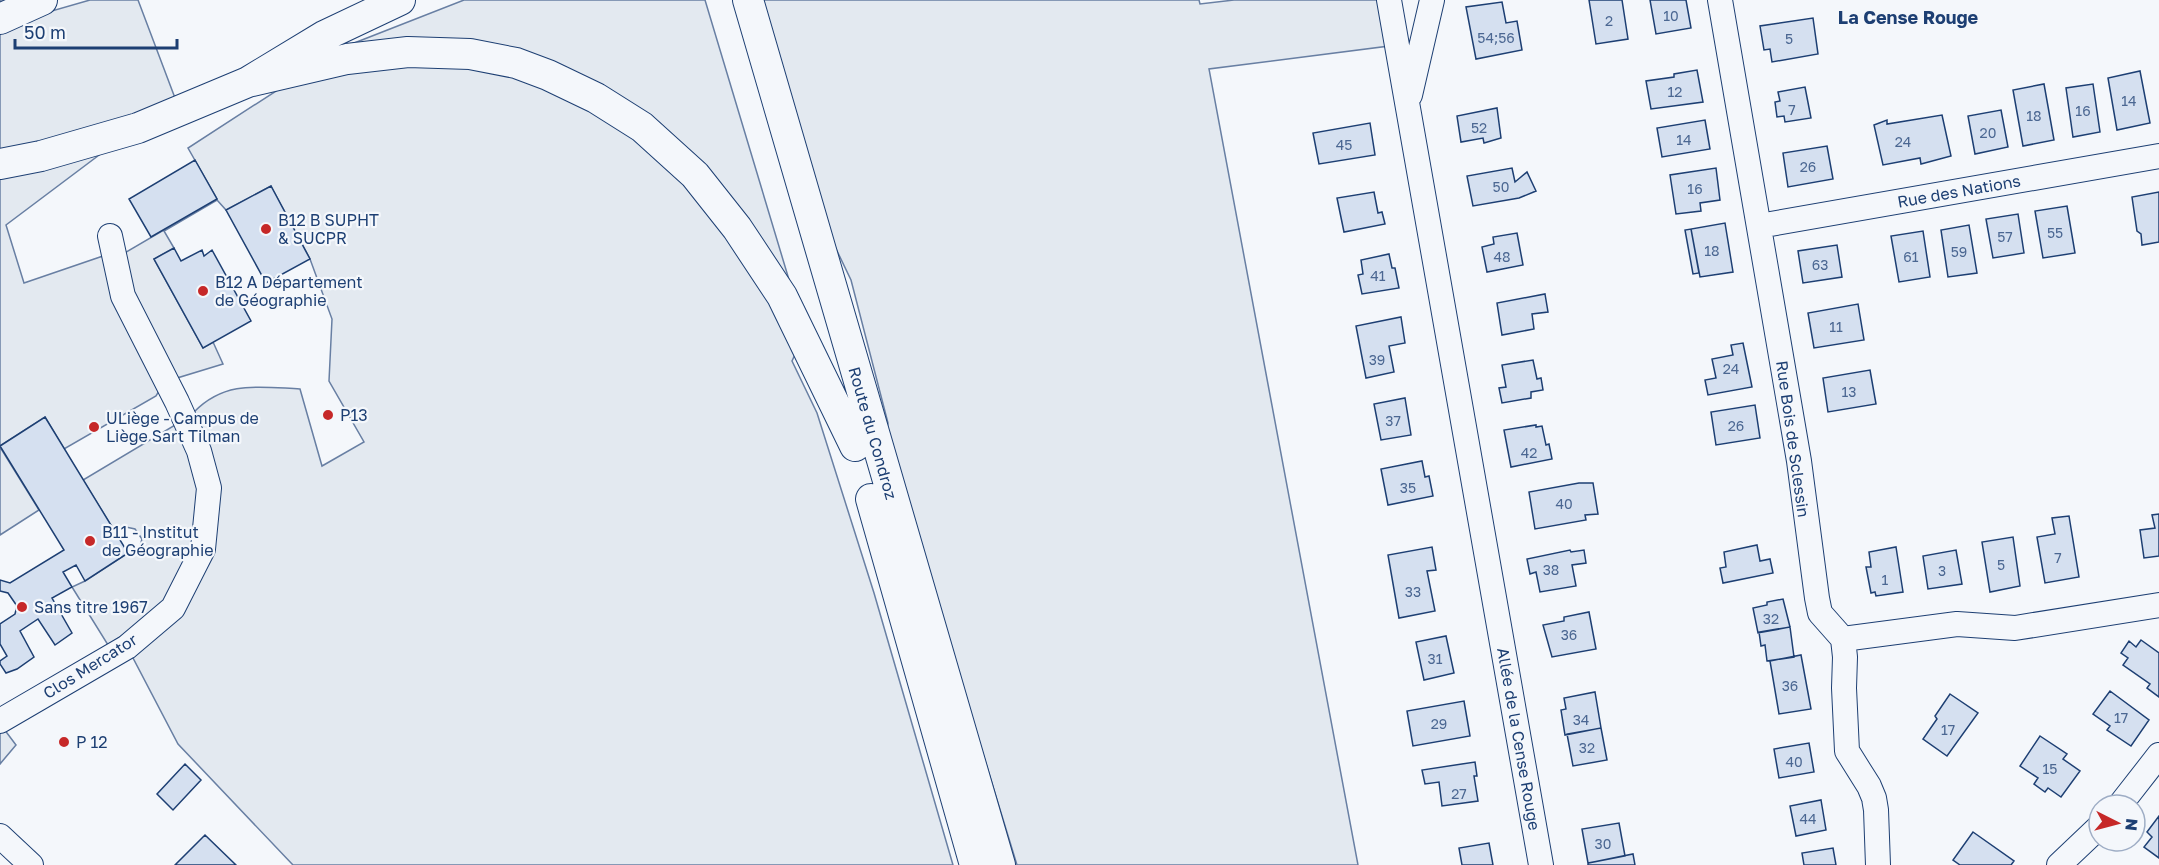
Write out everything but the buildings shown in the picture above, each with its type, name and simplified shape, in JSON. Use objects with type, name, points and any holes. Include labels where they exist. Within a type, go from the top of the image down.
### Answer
[{"type":"main road","points":[[0,19],[42,0]]},
{"type":"main road","points":[[0,164],[41,156],[138,128],[248,82],[324,36],[400,0]]},
{"type":"main road","name":"Route du Condroz","points":[[730,0],[848,402],[855,446],[975,865]]},
{"type":"main road","name":"Route du Condroz","points":[[748,0],[1000,865]]},
{"type":"main road","points":[[248,82],[347,59],[408,52],[470,54],[516,63],[548,75],[596,98],[642,127],[695,175],[737,228],[782,296],[855,446]]},
{"type":"street","name":"Allée de la Cense Rouge","points":[[1389,0],[1541,865]]},
{"type":"street","points":[[1408,103],[1432,0]]},
{"type":"street","name":"Rue Bois de Sclessin","points":[[1720,0],[1799,461],[1817,598],[1820,613],[1843,639]]},
{"type":"street","name":"Rue des Nations","points":[[1759,226],[2159,156]]},
{"type":"street","name":"Clos Mercator","points":[[0,721],[127,647],[173,608],[203,549],[208,488],[199,451],[177,402],[123,296],[110,236]]},
{"type":"street","points":[[1878,865],[1874,798],[1847,751],[1843,639],[1957,624],[2015,628],[2159,605]]},
{"type":"street","points":[[2129,793],[2159,754]]},
{"type":"street","points":[[0,836],[31,865]]},
{"type":"street","points":[[2059,865],[2087,838]]},
{"type":"shaded area","points":[[0,0],[30,0],[45,13],[90,0],[138,0],[175,98],[6,225],[24,283],[103,256],[162,386],[156,396],[64,449],[45,417],[0,446]]},
{"type":"shaded area","points":[[464,0],[705,0],[805,333],[792,361],[817,413],[874,593],[953,865],[293,865],[178,744],[132,656],[209,555],[194,412],[206,402],[230,390],[257,387],[300,389],[322,466],[364,442],[329,381],[332,319],[310,259],[271,186],[226,210],[217,200],[164,231],[174,248],[154,259],[203,348],[213,342],[223,364],[177,378],[133,293],[121,255],[217,199],[188,148],[344,47]]},
{"type":"shaded area","points":[[761,0],[1199,0],[1200,4],[1234,0],[1381,0],[1389,46],[1209,69],[1358,865],[1017,865],[886,437],[888,423],[851,280],[827,230]]},
{"type":"shaded area","points":[[175,425],[189,450],[198,489],[198,527],[189,561],[173,596],[146,620],[108,645],[72,587],[128,553],[138,553],[142,539],[135,529],[126,527],[115,532],[83,480]]},
{"type":"shaded area","points":[[0,447],[39,510],[0,535]]},
{"type":"shaded area","points":[[4,729],[16,745],[0,764],[0,732]]},
{"type":"place","name":"B12 B SUPHT & SUCPR","points":[[266,229]]},
{"type":"place","name":"B12 A Département de Géographie","points":[[203,291]]},
{"type":"place","name":"P13","points":[[328,415]]},
{"type":"place","name":"ULiège - Campus de Liège Sart Tilman","points":[[94,427]]},
{"type":"place","name":"B11 - Institut de Géographie","points":[[90,541]]},
{"type":"place","name":"Sans titre 1967","points":[[22,607]]},
{"type":"place","name":"P 12","points":[[64,742]]},
{"type":"district","name":"La Cense Rouge","points":[[1908,17]]}]
